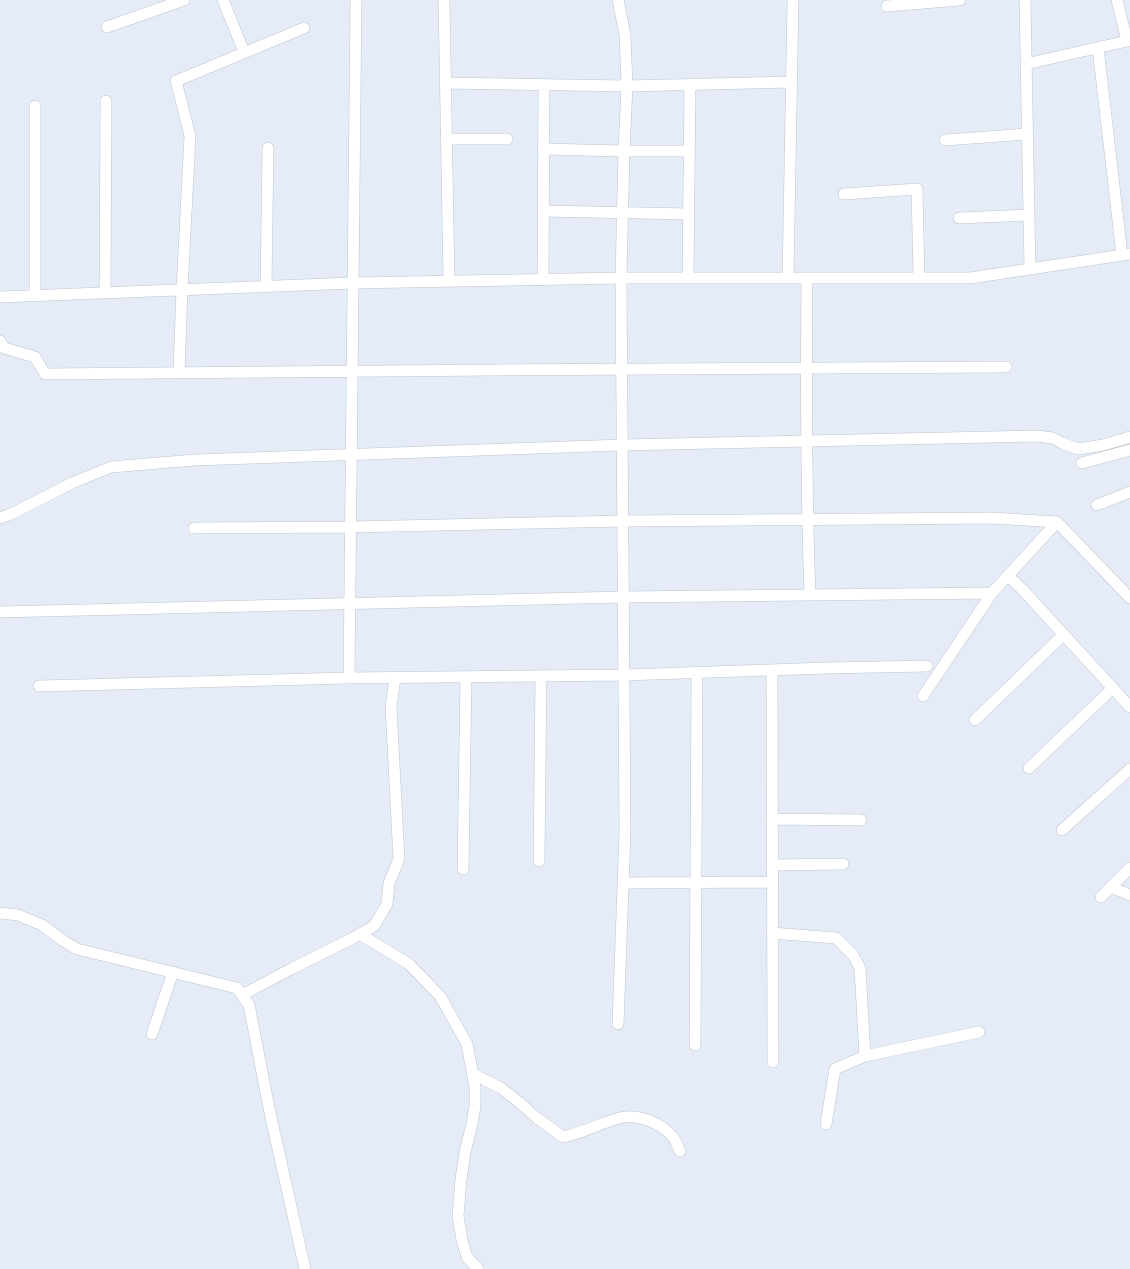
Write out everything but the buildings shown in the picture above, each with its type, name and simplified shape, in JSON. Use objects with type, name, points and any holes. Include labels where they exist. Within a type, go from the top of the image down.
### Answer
[{"type":"street","points":[[107,27],[184,0]]},
{"type":"street","points":[[223,0],[244,52]]},
{"type":"street","points":[[350,678],[356,0]]},
{"type":"street","points":[[444,0],[449,282]]},
{"type":"street","points":[[618,0],[625,35],[627,86],[621,278],[625,831],[618,1024]]},
{"type":"street","points":[[788,278],[793,0]]},
{"type":"street","points":[[887,6],[960,0]]},
{"type":"street","points":[[1025,0],[1030,269]]},
{"type":"street","points":[[1026,64],[1127,41],[1117,0]]},
{"type":"street","points":[[179,372],[190,136],[176,81],[304,28]]},
{"type":"street","points":[[0,297],[353,283],[621,278],[970,278],[1126,255],[1098,48]]},
{"type":"street","points":[[445,83],[627,86],[791,82]]},
{"type":"street","points":[[688,278],[690,84]]},
{"type":"street","points":[[543,280],[544,85]]},
{"type":"street","points":[[105,293],[106,102]]},
{"type":"street","points":[[35,106],[35,296]]},
{"type":"street","points":[[945,140],[1027,134]]},
{"type":"street","points":[[446,139],[507,139]]},
{"type":"street","points":[[266,287],[268,148]]},
{"type":"street","points":[[543,149],[690,151]]},
{"type":"street","points":[[844,194],[918,189],[919,278]]},
{"type":"street","points":[[543,211],[689,214]]},
{"type":"street","points":[[959,218],[1028,215]]},
{"type":"street","points":[[807,278],[807,520],[810,595]]},
{"type":"street","points":[[0,341],[4,348],[35,357],[45,374],[352,370],[1006,367]]},
{"type":"street","points":[[0,518],[111,467],[196,460],[622,445],[1037,436],[1053,438],[1078,449],[1103,445],[1130,437]]},
{"type":"street","points":[[1082,463],[1130,450]]},
{"type":"street","points":[[1097,505],[1130,492]]},
{"type":"street","points":[[194,528],[351,527],[623,521],[993,518],[1058,522],[1130,598]]},
{"type":"street","points":[[923,696],[992,593],[1058,522]]},
{"type":"street","points":[[1008,576],[1130,707]]},
{"type":"street","points":[[0,612],[623,597],[992,593]]},
{"type":"street","points":[[975,720],[1063,635]]},
{"type":"street","points":[[39,686],[350,678],[624,675],[927,666]]},
{"type":"street","points":[[772,670],[773,1062]]},
{"type":"street","points":[[695,1046],[697,673]]},
{"type":"street","points":[[539,861],[541,676]]},
{"type":"street","points":[[463,869],[466,677]]},
{"type":"street","points":[[242,995],[374,926],[387,904],[389,883],[399,859],[391,707],[395,678]]},
{"type":"street","points":[[1029,768],[1113,688]]},
{"type":"street","points":[[1062,830],[1130,768]]},
{"type":"street","points":[[772,818],[861,820]]},
{"type":"street","points":[[772,865],[843,864]]},
{"type":"street","points":[[1101,896],[1130,868]]},
{"type":"street","points":[[623,883],[772,882]]},
{"type":"street","points":[[1110,887],[1130,895]]},
{"type":"street","points":[[0,913],[18,915],[42,925],[76,949],[237,988],[249,1005],[270,1113],[305,1269]]},
{"type":"street","points":[[772,933],[836,938],[853,955],[860,968],[865,1056]]},
{"type":"street","points":[[360,934],[409,964],[440,996],[467,1044],[475,1087],[475,1106],[464,1161],[458,1216],[467,1257],[478,1269]]},
{"type":"street","points":[[152,1034],[173,972]]},
{"type":"street","points":[[826,1124],[836,1069],[865,1056],[979,1032]]},
{"type":"street","points":[[473,1074],[501,1088],[563,1137],[620,1118],[630,1117],[649,1120],[659,1125],[673,1137],[680,1151]]}]
